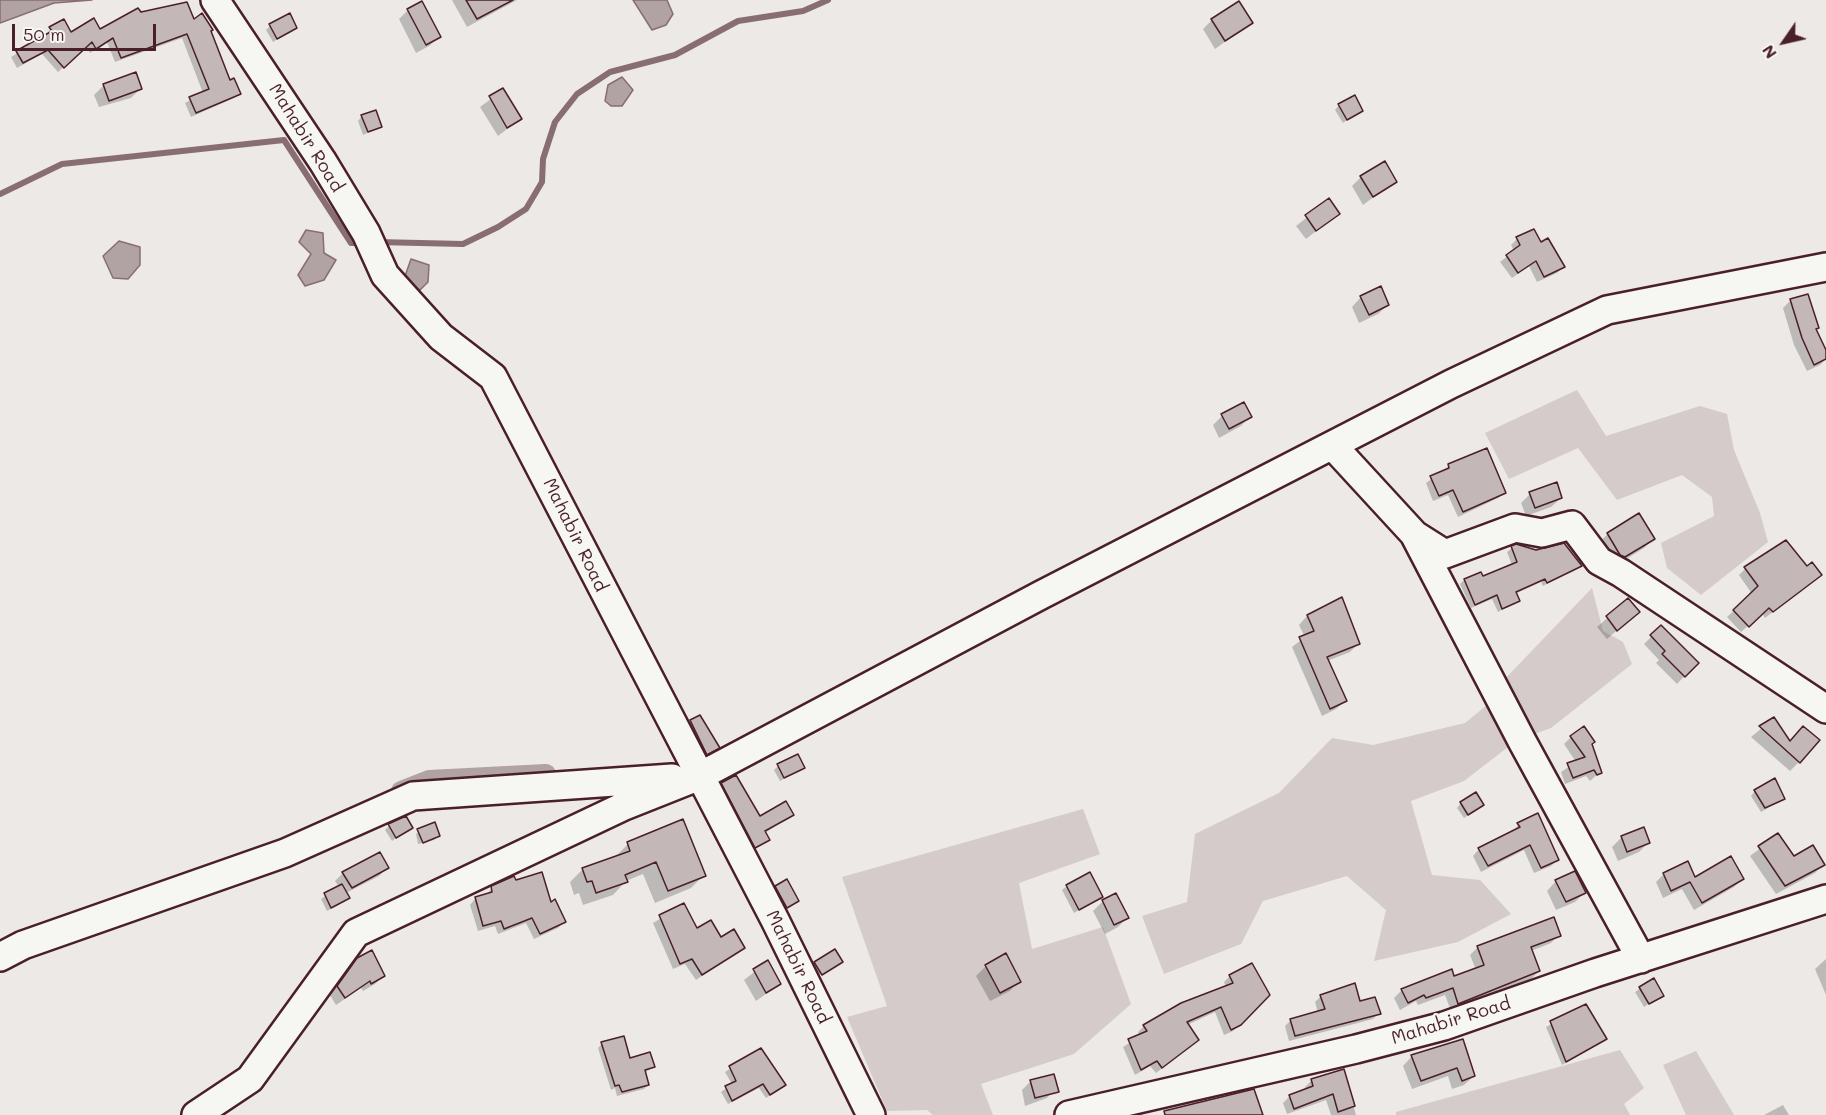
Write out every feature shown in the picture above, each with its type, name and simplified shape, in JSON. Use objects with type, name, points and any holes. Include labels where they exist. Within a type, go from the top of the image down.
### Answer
[{"type":"street","name":"Mahabir Road","points":[[215,0],[271,82],[371,244],[385,275],[441,337],[493,377],[700,776],[871,1115]]},
{"type":"street","points":[[196,1115],[250,1078],[356,933],[622,807],[700,776],[1041,595],[1451,384],[1607,310],[1826,267]]},
{"type":"street","points":[[1333,446],[1414,534],[1445,554],[1515,528],[1542,533],[1572,525],[1599,561],[1621,573],[1826,709]]},
{"type":"street","points":[[1414,534],[1522,741],[1641,958]]},
{"type":"street","points":[[0,957],[23,945],[285,853],[413,796],[700,776]]},
{"type":"street","name":"Mahabir Road","points":[[1069,1115],[1356,1049],[1444,1026],[1641,958],[1826,899]]},
{"type":"shaded area","points":[[0,0],[92,0],[54,3],[0,23]]},
{"type":"shaded area","points":[[633,0],[667,0],[673,14],[666,25],[652,30]]},
{"type":"shaded area","points":[[622,77],[633,90],[622,106],[611,106],[605,101],[608,85]]},
{"type":"shaded area","points":[[306,230],[323,233],[324,253],[336,260],[324,280],[305,286],[298,275],[311,254],[299,242]]},
{"type":"shaded area","points":[[119,241],[140,247],[140,265],[128,279],[113,278],[103,256]]},
{"type":"shaded area","points":[[411,259],[429,265],[428,282],[420,290],[404,279]]},
{"type":"shaded area","points":[[1577,390],[1606,436],[1700,406],[1727,414],[1734,450],[1760,513],[1768,542],[1701,595],[1667,568],[1661,543],[1714,516],[1712,497],[1682,475],[1617,500],[1578,448],[1509,479],[1485,433]]},
{"type":"shaded area","points":[[1592,588],[1603,631],[1623,642],[1632,664],[1551,728],[1526,737],[1501,683]]},
{"type":"shaded area","points":[[1487,705],[1508,747],[1464,781],[1411,801],[1432,875],[1480,880],[1511,914],[1458,942],[1374,961],[1386,910],[1347,876],[1263,901],[1241,944],[1164,974],[1142,916],[1187,902],[1195,834],[1279,793],[1332,738],[1373,745],[1465,723]]},
{"type":"shaded area","points":[[1083,809],[1100,854],[1019,883],[1032,949],[1103,927],[1131,1004],[1074,1054],[981,1084],[993,1115],[933,1115],[927,1110],[887,1111],[847,1017],[887,1006],[842,877]]},
{"type":"shaded area","points":[[1620,1050],[1644,1088],[1624,1104],[1630,1115],[1396,1115],[1396,1112]]},
{"type":"shaded area","points":[[1696,1051],[1734,1115],[1686,1115],[1663,1065]]},
{"type":"building","points":[[466,0],[513,0],[477,19]]},
{"type":"building","points":[[422,1],[441,37],[426,45],[407,9]]},
{"type":"building","points":[[1239,1],[1253,23],[1225,41],[1211,19]]},
{"type":"building","points":[[187,2],[194,19],[202,13],[213,30],[211,31],[230,80],[234,78],[241,94],[196,113],[189,97],[209,89],[187,34],[121,58],[113,38],[96,49],[92,42],[64,68],[48,50],[23,63],[16,51],[52,31],[49,27],[64,19],[71,32],[94,18],[100,29],[138,8],[141,12]]},
{"type":"building","points":[[290,13],[297,28],[277,39],[269,24]]},
{"type":"building","points":[[136,72],[142,89],[109,101],[103,84]]},
{"type":"building","points":[[503,88],[522,119],[507,128],[489,96]]},
{"type":"building","points":[[1355,95],[1363,111],[1347,120],[1338,104]]},
{"type":"building","points":[[376,110],[382,127],[368,132],[361,115]]},
{"type":"building","points":[[1385,161],[1397,182],[1373,197],[1360,176]]},
{"type":"building","points":[[1329,198],[1340,214],[1316,231],[1305,215]]},
{"type":"building","points":[[1534,229],[1541,242],[1548,238],[1565,267],[1544,277],[1536,261],[1518,273],[1506,255],[1520,245],[1516,237]]},
{"type":"building","points":[[1381,286],[1389,305],[1369,315],[1360,296]]},
{"type":"building","points":[[1808,294],[1819,328],[1816,329],[1826,350],[1826,359],[1814,365],[1802,338],[1790,299]]},
{"type":"building","points":[[1244,402],[1252,417],[1229,429],[1221,414]]},
{"type":"building","points":[[1487,448],[1506,493],[1463,512],[1453,490],[1439,496],[1430,476],[1449,468],[1448,464]]},
{"type":"building","points":[[1557,482],[1562,498],[1535,508],[1529,492]]},
{"type":"building","points":[[1639,513],[1655,539],[1625,557],[1620,555],[1607,533]]},
{"type":"building","points":[[1786,540],[1807,566],[1812,562],[1822,575],[1773,612],[1769,608],[1749,627],[1733,610],[1758,586],[1744,567]]},
{"type":"building","points":[[1564,543],[1582,566],[1547,583],[1545,579],[1516,592],[1520,601],[1502,609],[1497,595],[1475,605],[1464,579],[1481,572],[1483,576],[1517,562],[1511,546],[1516,544],[1536,550]]},
{"type":"building","points":[[1342,597],[1360,644],[1327,657],[1347,701],[1330,709],[1299,637],[1314,631],[1307,615]]},
{"type":"building","points":[[1628,598],[1640,612],[1617,631],[1606,616]]},
{"type":"building","points":[[1661,625],[1699,663],[1685,677],[1662,654],[1665,651],[1650,635]]},
{"type":"building","points":[[700,715],[720,748],[707,755],[690,720]]},
{"type":"building","points":[[1774,717],[1790,741],[1803,726],[1820,740],[1800,763],[1759,726]]},
{"type":"building","points":[[1584,726],[1595,742],[1592,744],[1602,773],[1597,775],[1594,770],[1573,778],[1567,763],[1585,757],[1570,736]]},
{"type":"building","points":[[798,754],[805,768],[784,778],[777,764]]},
{"type":"building","points":[[736,775],[760,816],[786,801],[794,815],[765,831],[770,840],[755,848],[721,783]]},
{"type":"building","points":[[1775,778],[1785,799],[1765,808],[1754,790]]},
{"type":"building","points":[[1476,792],[1484,805],[1468,815],[1460,802]]},
{"type":"building","points":[[1538,813],[1559,860],[1541,868],[1530,845],[1488,866],[1478,848],[1520,827],[1517,823]]},
{"type":"building","points":[[406,816],[413,828],[396,838],[388,824]]},
{"type":"building","points":[[683,819],[706,876],[668,891],[656,862],[625,875],[628,882],[596,893],[592,881],[587,882],[582,868],[630,851],[627,842]]},
{"type":"building","points":[[435,822],[440,836],[423,843],[417,829]]},
{"type":"building","points":[[1644,827],[1650,843],[1627,852],[1621,836]]},
{"type":"building","points":[[1778,833],[1794,856],[1813,845],[1825,865],[1785,886],[1758,846]]},
{"type":"building","points":[[380,852],[389,868],[352,888],[342,872]]},
{"type":"building","points":[[1731,856],[1744,879],[1702,903],[1690,882],[1671,891],[1663,873],[1688,861],[1695,877]]},
{"type":"building","points":[[1575,871],[1586,893],[1566,902],[1555,880]]},
{"type":"building","points":[[542,872],[551,902],[555,899],[566,922],[540,934],[532,918],[504,929],[501,921],[483,926],[475,897],[492,892],[491,886],[514,876],[516,880]]},
{"type":"building","points":[[1090,872],[1103,897],[1079,910],[1066,885]]},
{"type":"building","points":[[787,879],[799,901],[787,908],[775,886]]},
{"type":"building","points":[[342,884],[350,898],[331,908],[324,893]]},
{"type":"building","points":[[1116,893],[1129,918],[1114,925],[1102,900]]},
{"type":"building","points":[[684,903],[697,928],[711,920],[721,937],[734,929],[745,948],[702,975],[692,959],[680,964],[659,915]]},
{"type":"building","points":[[1554,917],[1561,936],[1531,947],[1540,971],[1458,1004],[1453,988],[1426,998],[1424,995],[1408,1003],[1401,989],[1452,969],[1454,976],[1484,965],[1477,946]]},
{"type":"building","points":[[835,949],[843,962],[822,975],[814,962]]},
{"type":"building","points":[[372,950],[385,976],[371,984],[370,981],[345,998],[337,986],[357,958]]},
{"type":"building","points":[[1006,953],[1021,982],[1000,993],[985,965]]},
{"type":"building","points":[[768,960],[781,984],[766,993],[753,969]]},
{"type":"building","points":[[1252,963],[1270,995],[1241,1025],[1231,1030],[1221,1007],[1187,1022],[1199,1040],[1162,1068],[1157,1061],[1141,1070],[1128,1039],[1147,1031],[1143,1025],[1181,1003],[1233,983],[1229,975]]},
{"type":"building","points":[[1654,978],[1664,996],[1649,1004],[1639,987]]},
{"type":"building","points":[[1355,983],[1360,1001],[1375,997],[1381,1014],[1295,1036],[1290,1019],[1325,1009],[1320,995]]},
{"type":"building","points":[[1586,1004],[1607,1039],[1566,1062],[1550,1021]]},
{"type":"building","points":[[624,1036],[630,1058],[650,1052],[655,1067],[645,1070],[649,1085],[622,1092],[619,1085],[615,1086],[601,1042]]},
{"type":"building","points":[[1463,1039],[1475,1076],[1462,1081],[1457,1068],[1421,1081],[1411,1055]]},
{"type":"building","points":[[761,1048],[786,1085],[770,1095],[763,1084],[732,1101],[725,1086],[736,1081],[729,1066]]},
{"type":"building","points":[[1344,1069],[1355,1106],[1338,1112],[1333,1094],[1294,1109],[1289,1095],[1313,1086],[1311,1079]]},
{"type":"building","points":[[1054,1074],[1059,1092],[1035,1098],[1030,1080]]},
{"type":"building","points":[[1254,1089],[1263,1115],[1165,1115],[1164,1111]]},
{"type":"waterway","points":[[377,242],[463,244],[498,227],[526,209],[542,182],[543,159],[555,122],[577,94],[610,72],[675,55],[738,21],[803,11],[828,0]]},
{"type":"waterway","points":[[0,194],[62,164],[284,140],[351,243],[361,243]]},
{"type":"waterway","points":[[401,791],[429,780],[546,774]]}]
